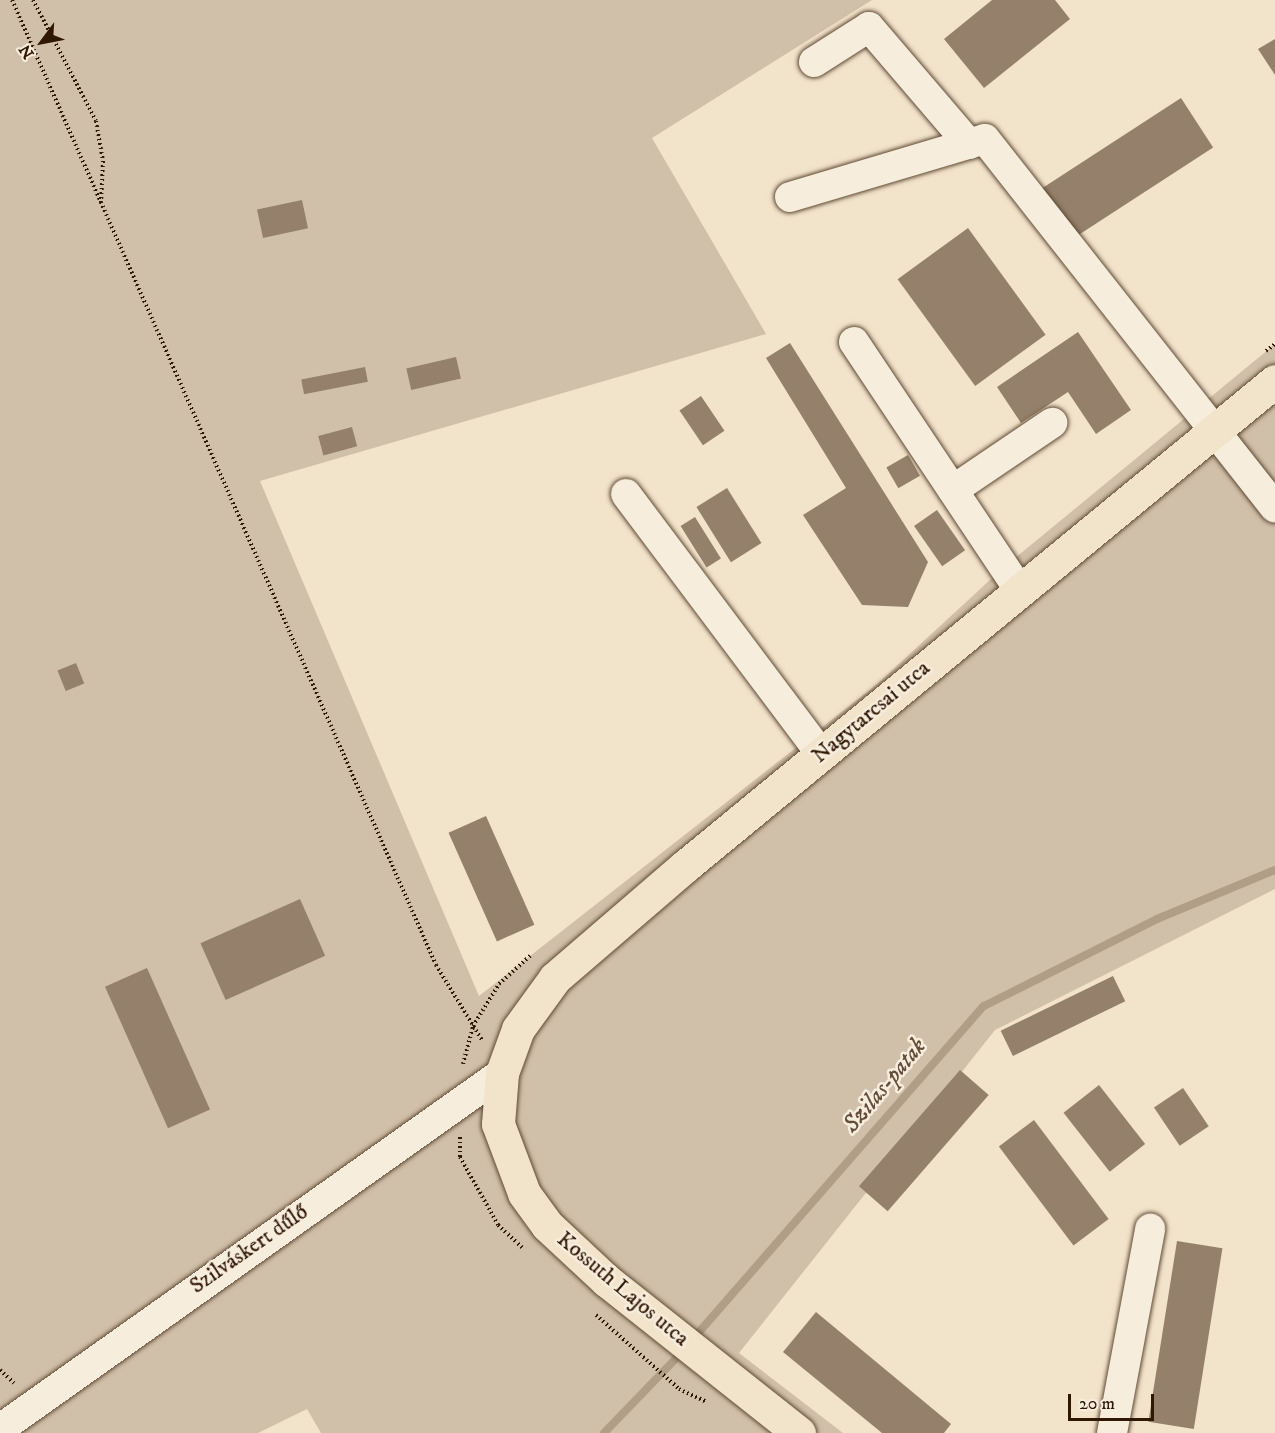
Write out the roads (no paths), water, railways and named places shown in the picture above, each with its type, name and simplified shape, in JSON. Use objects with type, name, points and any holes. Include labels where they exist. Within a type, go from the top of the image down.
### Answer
[{"type":"main road","name":"Nagytarcsai utca","points":[[502,1073],[518,1029],[555,978],[1019,589],[1275,381]]},
{"type":"main road","name":"Kossuth Lajos utca","points":[[502,1073],[498,1124],[524,1193],[547,1226],[670,1330],[799,1433]]},
{"type":"street","points":[[814,62],[868,27],[969,144]]},
{"type":"street","points":[[790,197],[986,139],[1212,433],[1275,508]]},
{"type":"street","points":[[854,342],[1019,589]]},
{"type":"street","points":[[953,490],[1052,423]]},
{"type":"street","points":[[626,494],[821,754]]},
{"type":"street","name":"Szilváskert dűlő","points":[[0,1429],[502,1073]]},
{"type":"street","points":[[1112,1433],[1149,1229]]},
{"type":"waterway","name":"Szilas-patak","points":[[693,1339],[984,1006],[1157,919],[1275,870]]},
{"type":"waterway","name":"Szilas-patak","points":[[604,1433],[685,1349]]}]
